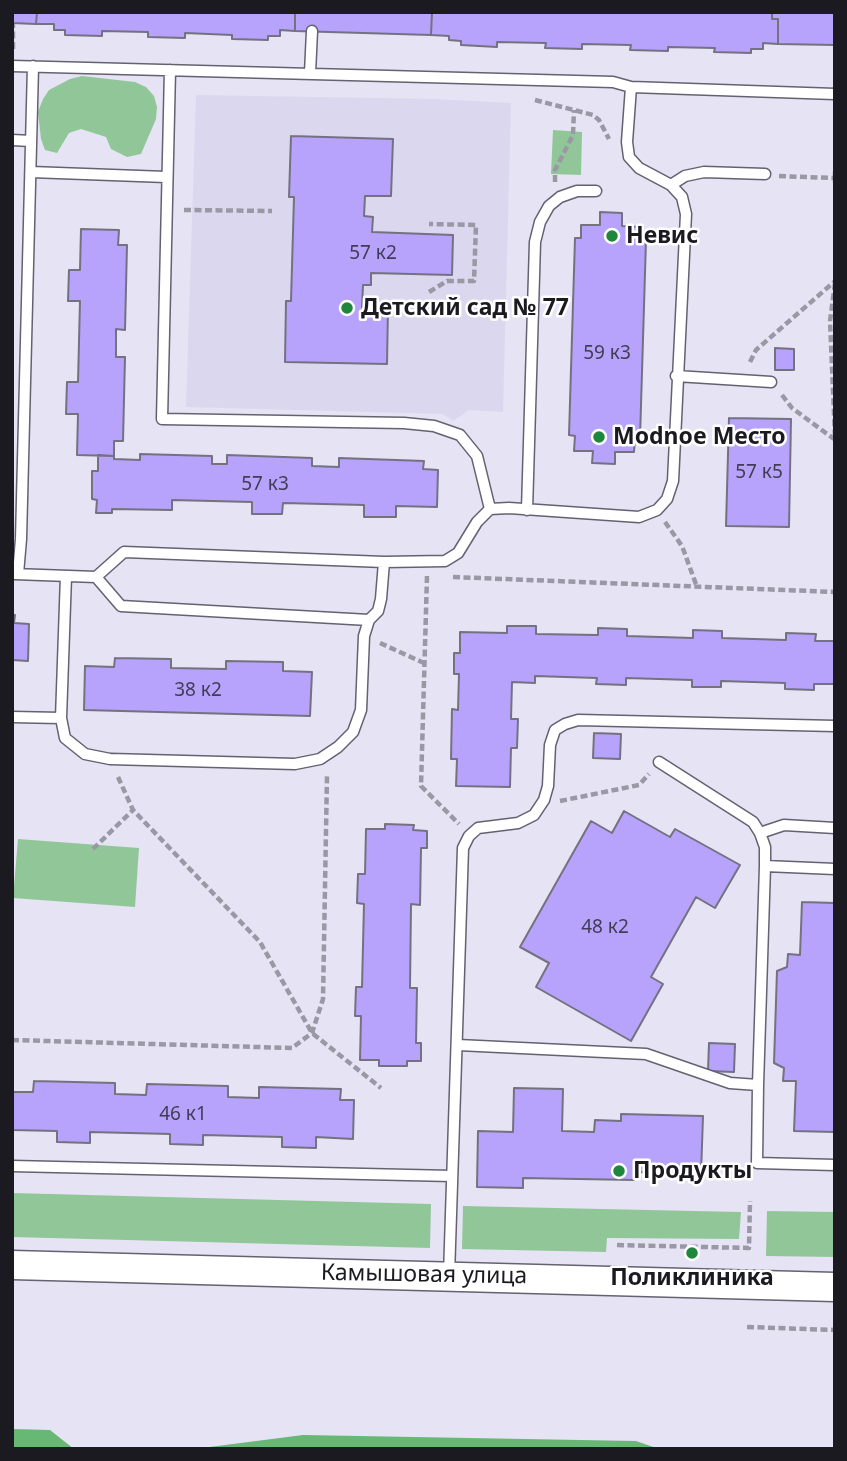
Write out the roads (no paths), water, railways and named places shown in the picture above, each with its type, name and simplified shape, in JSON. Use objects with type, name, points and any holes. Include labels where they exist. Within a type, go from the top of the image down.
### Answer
[{"type":"street","name":"Камышовая улица","points":[[12,1265],[835,1287]]},
{"type":"lane","points":[[310,73],[312,32]]},
{"type":"lane","points":[[12,66],[613,82],[631,87],[835,94]]},
{"type":"lane","points":[[33,66],[15,574],[96,578],[121,606],[369,620]]},
{"type":"lane","points":[[170,70],[162,419],[404,423],[434,426],[460,435],[477,456],[490,509]]},
{"type":"lane","points":[[96,578],[124,552],[384,562],[445,561],[458,553],[477,522],[490,509],[639,517],[657,510],[667,499],[673,481],[676,376],[686,215],[682,197],[671,185],[639,168],[629,157],[627,142],[631,87]]},
{"type":"lane","points":[[12,140],[31,141]]},
{"type":"lane","points":[[31,172],[166,177]]},
{"type":"lane","points":[[671,185],[685,176],[704,172],[765,174]]},
{"type":"lane","points":[[527,510],[535,242],[540,222],[549,206],[560,197],[577,191],[596,191]]},
{"type":"lane","points":[[676,376],[771,382]]},
{"type":"lane","points":[[66,576],[61,718],[65,738],[85,754],[110,759],[295,764],[320,760],[353,732],[361,710],[364,636],[369,620],[377,611],[381,599],[384,562]]},
{"type":"lane","points":[[12,717],[61,718]]},
{"type":"lane","points":[[449,1275],[463,848],[469,836],[478,828],[518,823],[534,815],[544,800],[548,786],[550,745],[555,730],[578,720],[835,726]]},
{"type":"lane","points":[[659,762],[753,822],[765,847],[757,1163],[835,1164]]},
{"type":"lane","points":[[760,833],[783,825],[835,828]]},
{"type":"lane","points":[[765,866],[835,869]]},
{"type":"lane","points":[[458,1045],[646,1054],[730,1083],[758,1085]]},
{"type":"lane","points":[[12,1166],[452,1177]]},
{"type":"place","name":"Невис","points":[[612,236]]},
{"type":"place","name":"Детский сад № 77","points":[[347,308]]},
{"type":"place","name":"Modnoe Место","points":[[599,437]]},
{"type":"place","name":"Продукты","points":[[619,1171]]},
{"type":"place","name":"Поликлиника","points":[[692,1253]]}]
